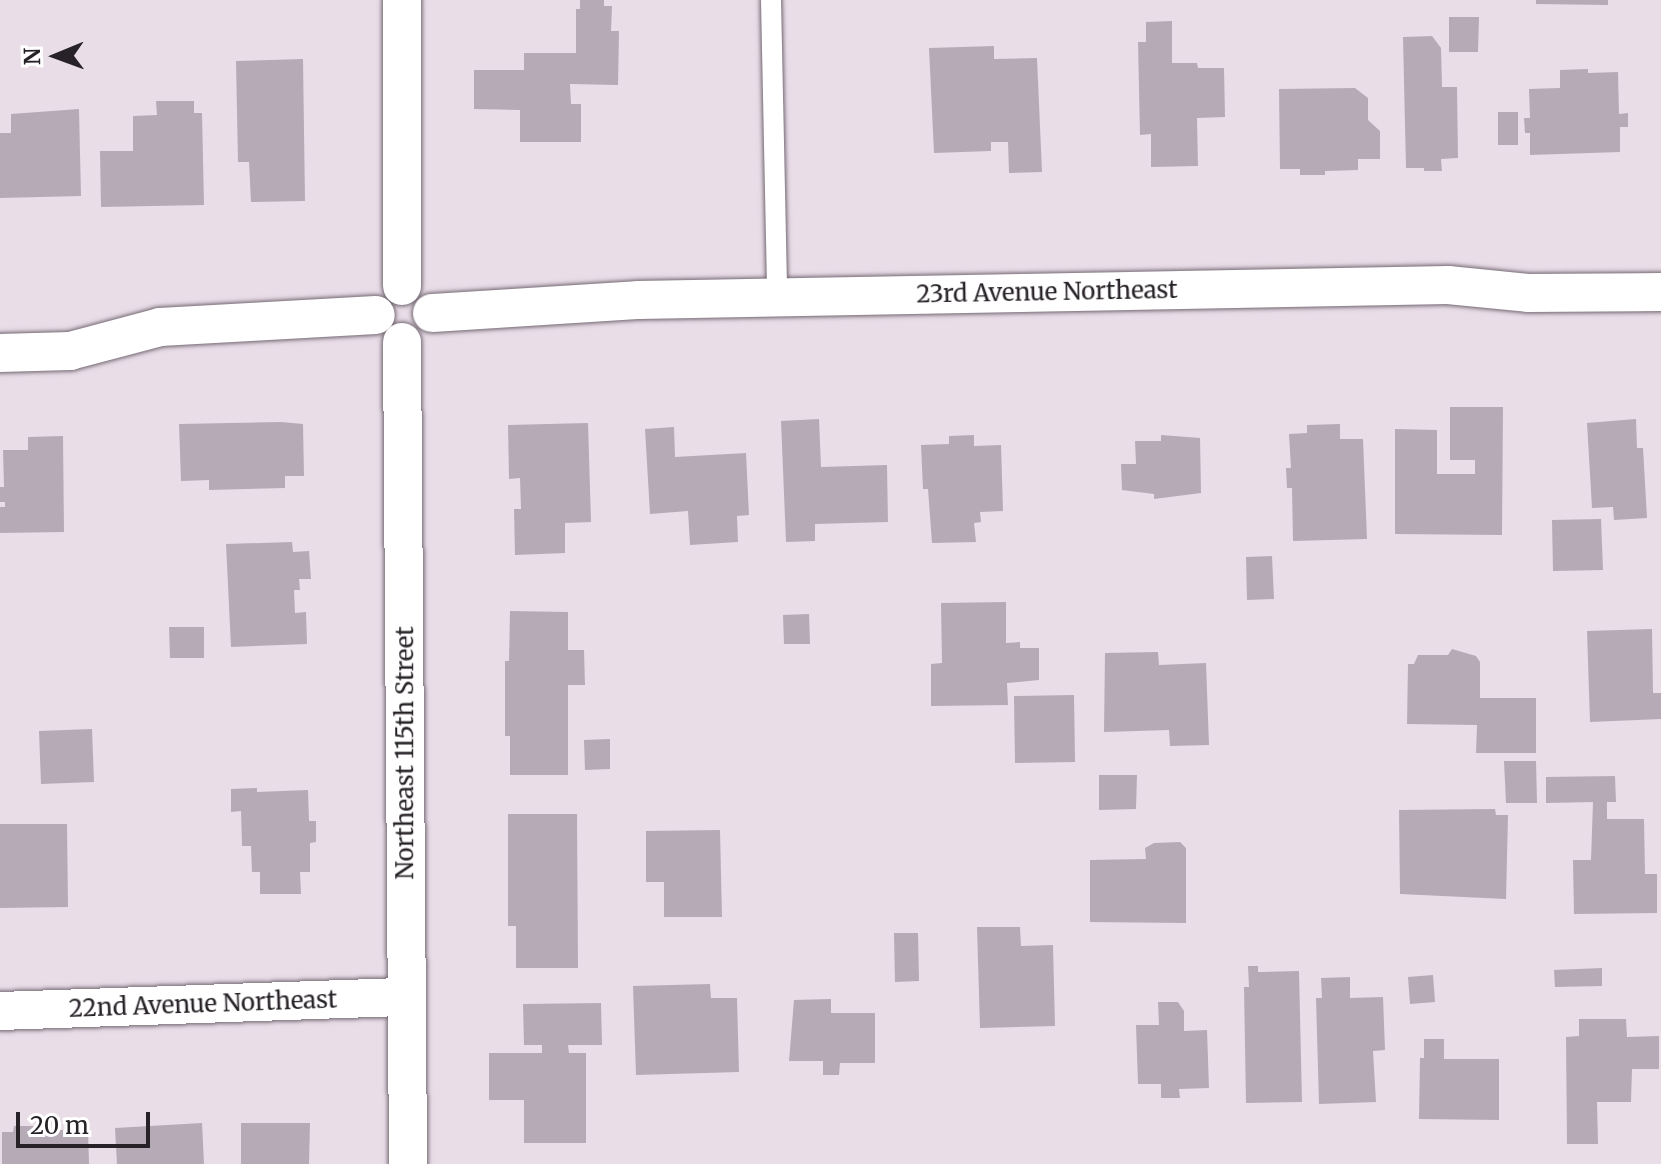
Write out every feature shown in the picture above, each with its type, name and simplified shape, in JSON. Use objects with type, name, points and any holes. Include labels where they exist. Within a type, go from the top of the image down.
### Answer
[{"type":"street","points":[[402,0],[402,286]]},
{"type":"street","name":"23rd Avenue Northeast","points":[[432,313],[638,300],[1448,285],[1528,293],[1661,292]]},
{"type":"street","points":[[402,286],[417,288],[425,294],[432,313],[423,335],[402,342],[383,333],[376,315],[381,296],[402,286]]},
{"type":"street","points":[[0,353],[70,351],[160,327],[376,315]]},
{"type":"street","name":"Northeast 115th Street","points":[[402,342],[408,1164]]},
{"type":"street","name":"22nd Avenue Northeast","points":[[0,1011],[407,997]]},
{"type":"lane","points":[[771,0],[777,297]]},
{"type":"building","points":[[580,0],[604,0],[604,6],[612,6],[611,31],[619,31],[618,85],[570,84],[571,104],[581,104],[581,142],[520,142],[520,110],[474,109],[474,70],[524,70],[524,53],[576,53],[576,9],[580,9]]},
{"type":"building","points":[[1536,0],[1608,0],[1608,5],[1536,4]]},
{"type":"building","points":[[1449,17],[1479,17],[1478,52],[1449,52]]},
{"type":"building","points":[[1172,21],[1172,63],[1197,63],[1198,68],[1224,68],[1225,117],[1197,118],[1198,166],[1151,167],[1151,134],[1140,135],[1138,42],[1146,42],[1146,22]]},
{"type":"building","points":[[1432,36],[1441,48],[1442,87],[1457,87],[1458,158],[1441,159],[1442,171],[1406,168],[1403,37]]},
{"type":"building","points":[[994,46],[994,59],[1037,58],[1042,172],[1009,173],[1008,142],[991,142],[991,151],[934,153],[929,48]]},
{"type":"building","points":[[303,59],[305,201],[251,202],[249,162],[238,162],[236,61]]},
{"type":"building","points":[[1588,69],[1588,73],[1618,72],[1619,114],[1628,113],[1628,127],[1620,127],[1620,152],[1530,155],[1530,133],[1525,133],[1524,118],[1530,118],[1529,89],[1560,88],[1560,70]]},
{"type":"building","points":[[1355,88],[1368,98],[1368,120],[1380,131],[1380,159],[1358,159],[1358,170],[1325,171],[1325,175],[1300,175],[1300,169],[1280,169],[1279,89]]},
{"type":"building","points":[[156,101],[194,101],[194,113],[202,113],[204,205],[101,207],[100,151],[133,151],[133,116],[157,115]]},
{"type":"building","points":[[79,109],[81,196],[0,198],[0,133],[11,133],[11,114]]},
{"type":"building","points":[[1498,112],[1518,112],[1518,145],[1498,145]]},
{"type":"building","points":[[1450,407],[1503,407],[1502,535],[1395,534],[1395,429],[1437,430],[1437,474],[1475,474],[1475,460],[1450,460]]},
{"type":"building","points":[[819,419],[821,467],[887,465],[888,522],[815,524],[815,541],[786,542],[781,421]]},
{"type":"building","points":[[1636,419],[1637,448],[1643,448],[1647,518],[1614,520],[1613,507],[1592,508],[1587,423]]},
{"type":"building","points":[[588,423],[591,522],[565,523],[565,553],[515,555],[514,509],[521,509],[520,478],[509,479],[508,425]]},
{"type":"building","points":[[179,424],[303,424],[304,476],[285,476],[285,488],[209,490],[209,480],[181,481]]},
{"type":"building","points":[[1340,424],[1340,439],[1363,439],[1367,539],[1293,541],[1292,488],[1287,488],[1286,468],[1291,468],[1289,434],[1307,433],[1307,425]]},
{"type":"building","points":[[674,427],[675,457],[746,453],[749,515],[737,516],[738,542],[690,545],[688,511],[650,514],[645,429]]},
{"type":"building","points":[[974,435],[974,446],[1001,445],[1003,511],[980,512],[981,522],[974,523],[976,542],[932,543],[928,489],[923,489],[921,445],[949,444],[949,436]]},
{"type":"building","points":[[1161,435],[1200,438],[1201,493],[1154,499],[1154,494],[1122,490],[1121,464],[1136,464],[1135,441],[1161,441]]},
{"type":"building","points":[[63,436],[64,532],[0,533],[0,507],[5,507],[5,502],[0,502],[0,487],[4,487],[3,450],[28,450],[28,437]]},
{"type":"building","points":[[1601,519],[1603,570],[1553,571],[1552,520]]},
{"type":"building","points":[[292,542],[293,552],[309,551],[311,579],[299,579],[300,590],[294,590],[295,613],[306,612],[307,644],[231,647],[226,544]]},
{"type":"building","points":[[1272,556],[1274,599],[1247,600],[1246,557]]},
{"type":"building","points":[[1006,602],[1006,643],[1020,642],[1020,648],[1039,648],[1039,680],[1007,683],[1008,705],[931,706],[931,664],[942,663],[941,603]]},
{"type":"building","points":[[510,611],[568,612],[568,650],[584,650],[585,685],[568,685],[568,775],[510,775],[510,736],[505,736],[505,661],[509,661]]},
{"type":"building","points":[[809,614],[810,644],[784,644],[783,615]]},
{"type":"building","points":[[169,627],[204,627],[204,658],[170,658]]},
{"type":"building","points":[[1652,629],[1653,693],[1661,693],[1661,719],[1590,722],[1587,631]]},
{"type":"building","points":[[1452,649],[1476,656],[1480,662],[1480,698],[1536,698],[1536,753],[1476,753],[1477,725],[1407,724],[1408,664],[1414,664],[1418,655],[1448,655]]},
{"type":"building","points":[[1158,652],[1159,665],[1206,663],[1209,745],[1170,746],[1169,730],[1104,732],[1105,653]]},
{"type":"building","points":[[1074,695],[1075,762],[1015,763],[1014,696]]},
{"type":"building","points":[[92,729],[94,782],[41,784],[39,731]]},
{"type":"building","points":[[610,739],[610,769],[585,770],[584,740]]},
{"type":"building","points":[[1504,761],[1536,761],[1537,803],[1506,803]]},
{"type":"building","points":[[1099,775],[1137,775],[1136,809],[1099,810]]},
{"type":"building","points":[[1615,776],[1616,802],[1607,802],[1607,819],[1644,819],[1645,874],[1657,874],[1657,913],[1574,914],[1573,860],[1591,860],[1593,802],[1546,803],[1546,777]]},
{"type":"building","points":[[257,788],[257,792],[308,790],[309,821],[316,821],[316,842],[310,843],[310,872],[300,872],[301,894],[260,894],[260,872],[252,872],[251,846],[242,846],[241,811],[231,812],[231,789]]},
{"type":"building","points":[[1495,809],[1496,815],[1508,815],[1506,899],[1400,894],[1399,810]]},
{"type":"building","points":[[508,814],[577,814],[578,968],[516,968],[516,926],[508,926]]},
{"type":"building","points":[[0,824],[67,824],[68,907],[0,908]]},
{"type":"building","points":[[720,830],[722,917],[664,917],[664,882],[646,882],[646,831]]},
{"type":"building","points":[[1180,842],[1186,848],[1186,923],[1090,922],[1090,860],[1146,859],[1145,848],[1154,843]]},
{"type":"building","points":[[977,927],[1020,927],[1021,946],[1053,945],[1055,1026],[980,1028]]},
{"type":"building","points":[[894,933],[918,933],[919,981],[895,982]]},
{"type":"building","points":[[1248,966],[1258,966],[1258,972],[1299,971],[1302,1102],[1246,1103],[1244,987],[1249,987]]},
{"type":"building","points":[[1602,968],[1602,986],[1555,987],[1554,970]]},
{"type":"building","points":[[1433,975],[1435,1002],[1410,1004],[1408,977]]},
{"type":"building","points":[[1350,977],[1350,998],[1383,997],[1385,1050],[1373,1051],[1376,1102],[1319,1104],[1316,998],[1322,998],[1321,978]]},
{"type":"building","points":[[710,984],[711,998],[737,998],[739,1072],[636,1075],[633,986]]},
{"type":"building","points":[[831,999],[831,1013],[875,1013],[875,1063],[840,1063],[839,1075],[823,1075],[823,1061],[789,1061],[794,1000]]},
{"type":"building","points":[[1158,1002],[1178,1002],[1184,1011],[1184,1031],[1207,1030],[1209,1088],[1179,1089],[1180,1098],[1161,1098],[1161,1084],[1138,1084],[1136,1025],[1159,1025]]},
{"type":"building","points":[[601,1003],[602,1045],[568,1045],[569,1053],[586,1053],[586,1143],[524,1143],[524,1100],[489,1100],[489,1053],[542,1053],[542,1045],[524,1045],[523,1004]]},
{"type":"building","points":[[1579,1019],[1626,1019],[1627,1037],[1659,1036],[1659,1069],[1632,1069],[1631,1102],[1597,1102],[1598,1144],[1567,1144],[1566,1037],[1579,1036]]},
{"type":"building","points":[[1424,1039],[1444,1039],[1444,1059],[1499,1059],[1499,1120],[1419,1119],[1420,1058],[1424,1058]]},
{"type":"building","points":[[202,1123],[204,1164],[117,1164],[115,1128]]},
{"type":"building","points":[[241,1123],[310,1123],[309,1164],[241,1164]]},
{"type":"building","points":[[14,1126],[37,1126],[38,1130],[88,1130],[89,1164],[2,1164],[2,1132],[13,1132]]}]
